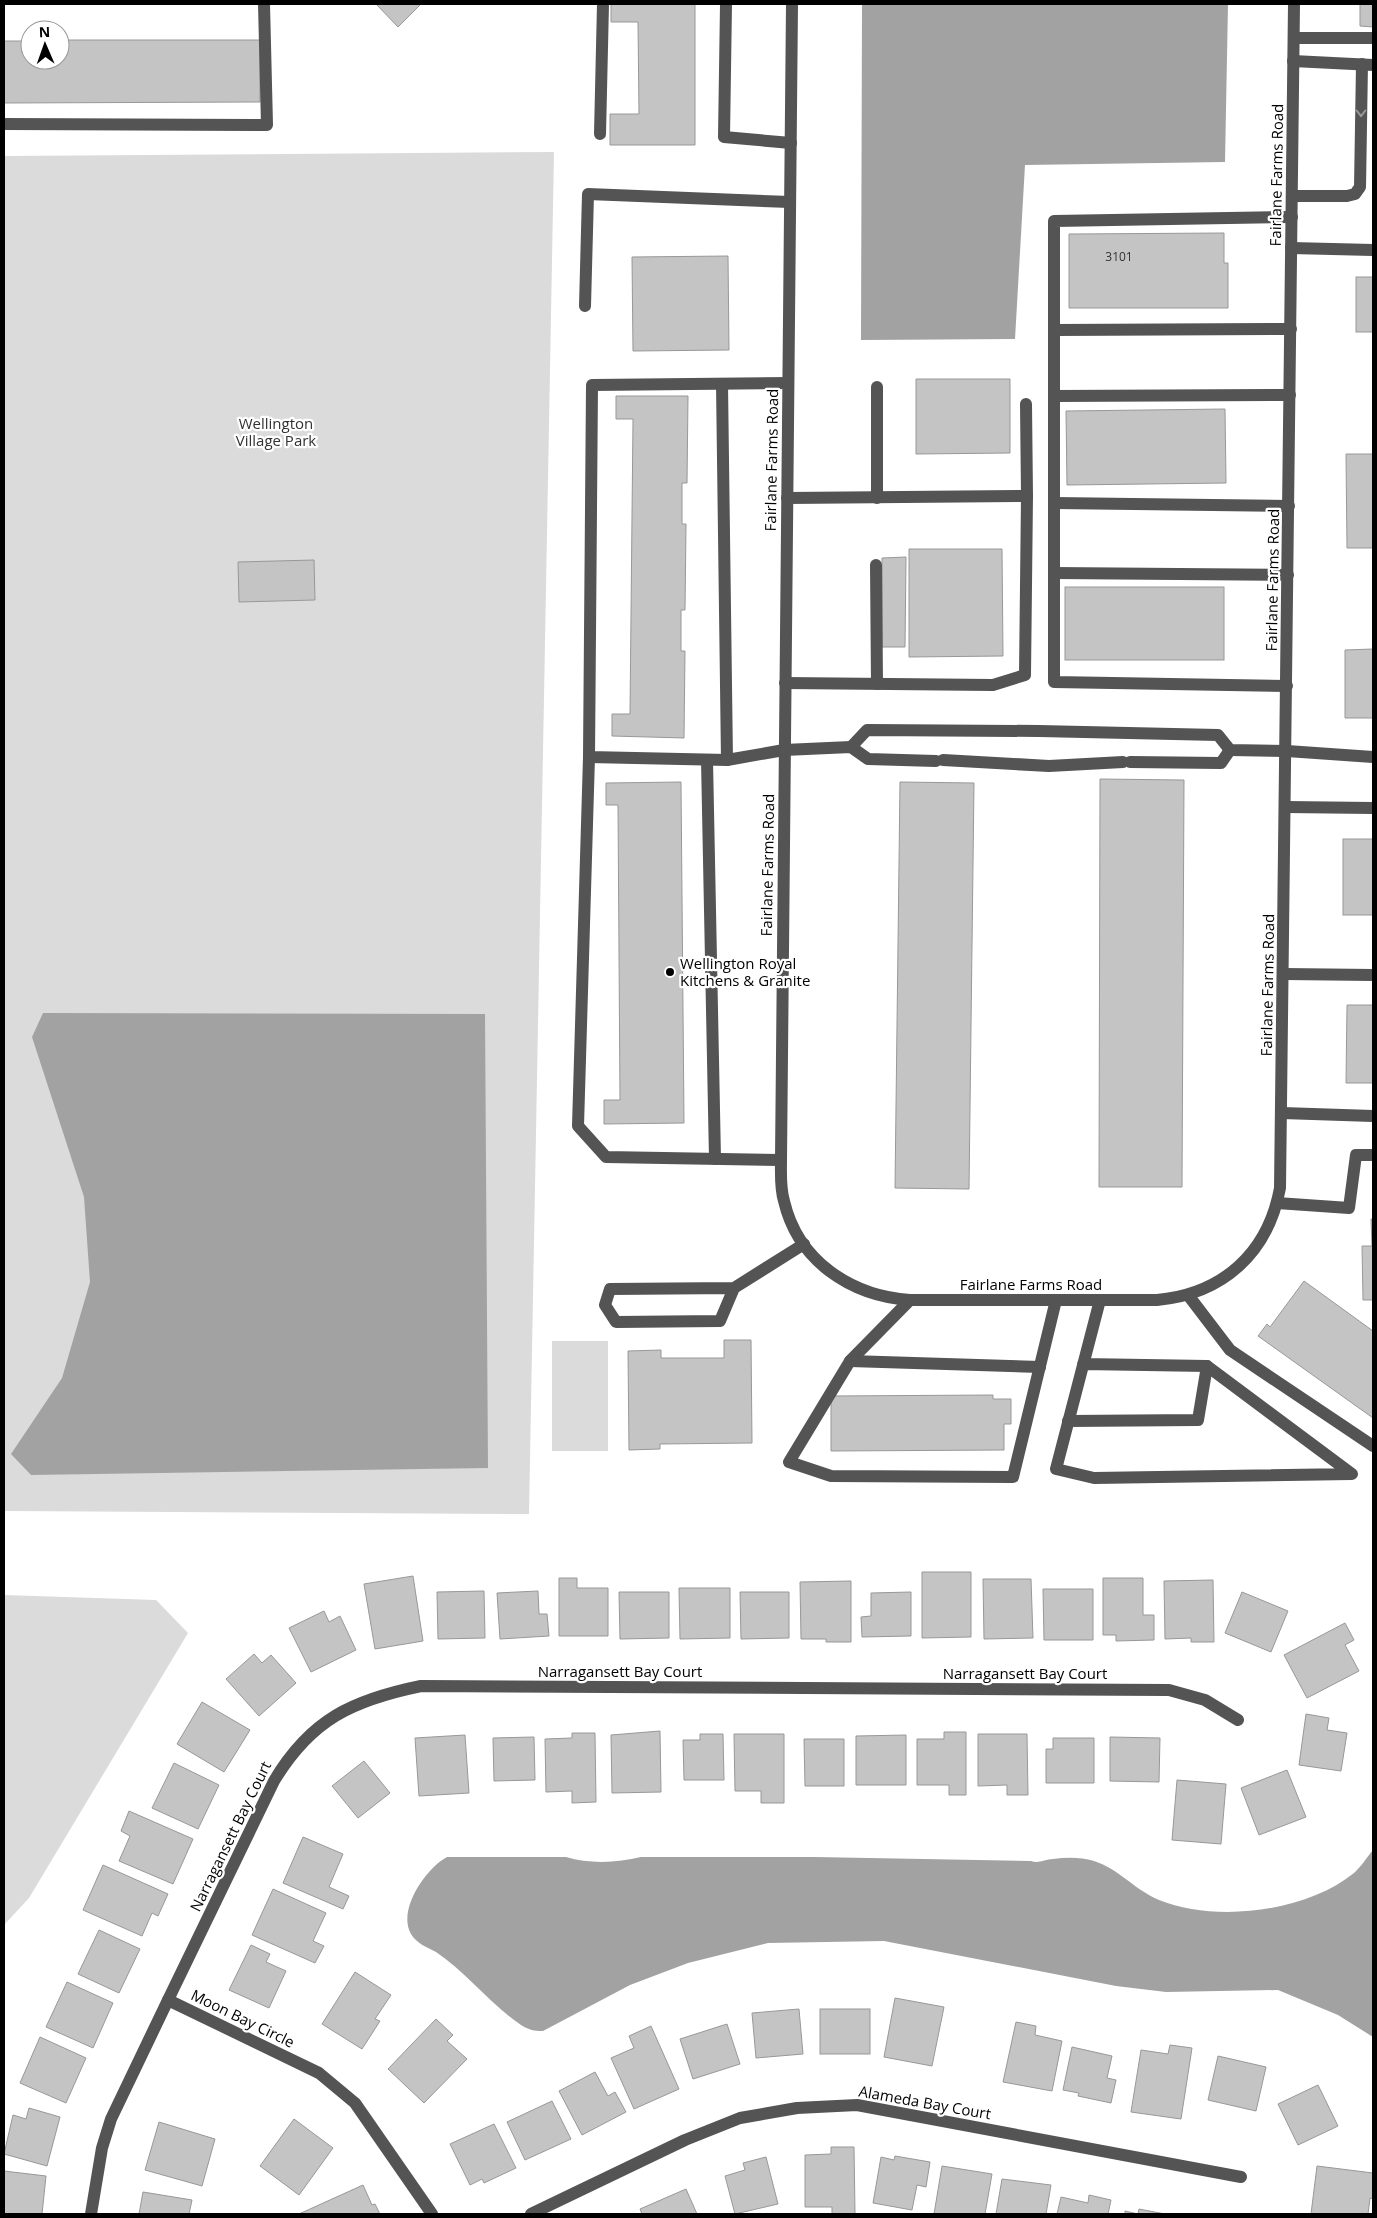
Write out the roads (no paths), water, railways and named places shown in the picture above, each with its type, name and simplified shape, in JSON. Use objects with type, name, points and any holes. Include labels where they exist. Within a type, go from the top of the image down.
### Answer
[{"type":"street","points":[[4,124],[267,125],[264,4]]},
{"type":"street","points":[[600,134],[603,4]]},
{"type":"street","points":[[726,4],[724,137],[791,143]]},
{"type":"street","name":"Fairlane Farms Road","points":[[792,4],[781,1184],[784,1202],[795,1231],[824,1268],[850,1285],[879,1296],[910,1300],[1158,1300],[1188,1295],[1217,1283],[1242,1264],[1266,1232],[1277,1204],[1282,1172],[1294,4]]},
{"type":"street","points":[[1294,38],[1373,38]]},
{"type":"street","points":[[1292,196],[1347,196],[1355,194],[1360,187],[1367,64],[1293,61]]},
{"type":"street","points":[[585,306],[588,194],[790,202]]},
{"type":"street","points":[[1287,686],[1054,682],[1054,221],[1292,217]]},
{"type":"street","points":[[1291,248],[1373,250]]},
{"type":"street","points":[[1054,330],[1291,329]]},
{"type":"street","points":[[722,384],[727,760]]},
{"type":"street","points":[[780,1160],[606,1157],[578,1126],[589,757],[592,385],[788,384]]},
{"type":"street","points":[[877,387],[877,498]]},
{"type":"street","points":[[1054,396],[1290,395]]},
{"type":"street","points":[[785,683],[993,685],[1025,675],[1026,404]]},
{"type":"street","points":[[787,498],[1027,496]]},
{"type":"street","points":[[1054,503],[1289,506]]},
{"type":"street","points":[[876,565],[877,684]]},
{"type":"street","points":[[1054,572],[1288,574]]},
{"type":"street","points":[[850,747],[867,730],[1039,731],[1218,736],[1230,750],[1286,751],[1373,757]]},
{"type":"street","points":[[589,757],[727,760],[784,750],[850,747],[868,759],[1049,766],[1127,762],[1221,763],[1230,750]]},
{"type":"street","points":[[707,760],[715,1158]]},
{"type":"street","points":[[1286,807],[1373,808]]},
{"type":"street","points":[[1284,974],[1373,975]]},
{"type":"street","points":[[1282,1113],[1373,1116]]},
{"type":"street","points":[[1277,1204],[1349,1208],[1356,1155],[1373,1155]]},
{"type":"street","points":[[734,1288],[720,1321],[616,1322],[605,1305],[610,1289],[734,1288],[804,1244]]},
{"type":"street","points":[[1188,1295],[1230,1350],[1373,1446]]},
{"type":"street","points":[[910,1300],[850,1361],[789,1462],[831,1476],[1013,1477],[1056,1300]]},
{"type":"street","points":[[1084,1364],[1207,1366],[1352,1474],[1094,1478],[1056,1469],[1100,1300]]},
{"type":"street","points":[[850,1361],[1040,1366]]},
{"type":"street","points":[[1068,1421],[1198,1420],[1207,1366]]},
{"type":"street","name":"Narragansett Bay Court","points":[[168,2000],[274,1781],[288,1757],[329,1718],[355,1704],[386,1693],[421,1686],[1169,1690],[1206,1700],[1238,1720]]},
{"type":"street","name":"Moon Bay Circle","points":[[91,2214],[102,2148],[111,2119],[168,2000],[320,2073],[355,2103],[432,2214]]},
{"type":"street","name":"Alameda Bay Court","points":[[531,2214],[685,2140],[740,2118],[797,2108],[857,2105],[1241,2177]]},
{"type":"place","name":"Wellington Royal Kitchens & Granite","points":[[670,972]]},
{"type":"park label","name":"Wellington Village Park","points":[[276,432]]}]
